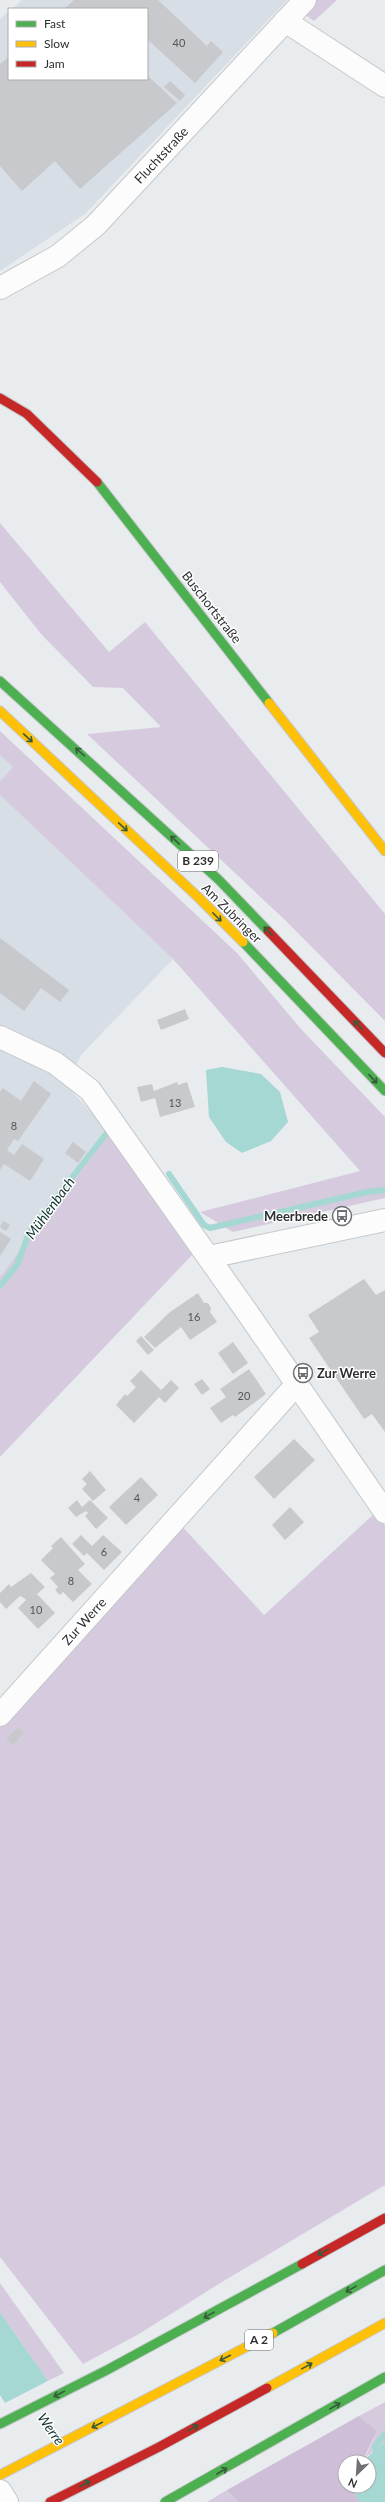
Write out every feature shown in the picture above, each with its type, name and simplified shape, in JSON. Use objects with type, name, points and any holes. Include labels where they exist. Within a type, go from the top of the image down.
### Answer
[{"type":"main road","name":"Buschortstraße","points":[[0,398],[27,414],[90,472],[385,851]]},
{"type":"main road","name":"Am Zubringer","points":[[0,682],[103,773],[219,880],[385,1053]]},
{"type":"main road","name":"Am Zubringer","points":[[0,711],[199,898],[289,989],[385,1091]]},
{"type":"main road","points":[[357,2234],[385,2209]]},
{"type":"main road","points":[[0,2424],[107,2370],[385,2218]]},
{"type":"main road","name":"A 2","points":[[0,2475],[251,2344],[385,2270]]},
{"type":"main road","points":[[50,2502],[159,2447],[385,2323]]},
{"type":"main road","points":[[165,2502],[385,2377]]},
{"type":"main road","points":[[373,2384],[385,2382]]},
{"type":"street","name":"Fluchtstraße","points":[[0,288],[58,256],[96,225],[304,0]]},
{"type":"street","points":[[285,21],[385,86]]},
{"type":"street","points":[[0,1037],[55,1063],[90,1090],[209,1257],[385,1512]]},
{"type":"street","points":[[209,1257],[385,1220]]},
{"type":"street","name":"Zur Werre","points":[[0,1715],[296,1385]]},
{"type":"street","points":[[0,2491],[7,2502]]},
{"type":"shaded area","points":[[22,0],[287,0],[85,214],[0,271],[0,19],[8,12],[8,80],[148,80],[148,8],[13,8]]},
{"type":"shaded area","points":[[314,0],[337,0],[314,21],[301,12]]},
{"type":"shaded area","points":[[0,523],[109,652],[145,622],[385,914],[385,1021],[286,921],[87,734],[161,727],[123,688],[93,687],[41,634],[0,582]]},
{"type":"shaded area","points":[[0,731],[237,953],[301,1029],[385,1117],[385,1198],[233,1232],[200,1212],[360,1171],[173,959],[0,795],[0,781],[13,767],[0,755]]},
{"type":"shaded area","points":[[0,755],[13,767],[0,781]]},
{"type":"shaded area","points":[[0,795],[173,959],[81,1055],[66,1085],[110,1133],[0,1277]]},
{"type":"shaded area","points":[[110,1133],[193,1254],[0,1457],[0,1277]]},
{"type":"shaded area","points":[[376,1512],[385,1526],[385,2185],[222,2282],[139,2334],[83,2364],[0,2257],[0,1723],[179,1523],[264,1615]]},
{"type":"shaded area","points":[[0,2283],[64,2373],[48,2381],[0,2312]]},
{"type":"shaded area","points":[[385,2402],[385,2441],[370,2454],[367,2454],[377,2431],[359,2416]]},
{"type":"shaded area","points":[[359,2416],[377,2431],[366,2454],[337,2454],[337,2494],[355,2494],[359,2502],[238,2502],[227,2490]]},
{"type":"shaded area","points":[[227,2490],[238,2502],[207,2502]]},
{"type":"water","points":[[222,1067],[261,1074],[280,1092],[288,1122],[271,1141],[242,1153],[226,1142],[209,1117],[206,1070]]},
{"type":"water","points":[[0,2312],[48,2381],[5,2403],[0,2395]]},
{"type":"water","points":[[385,2441],[385,2502],[359,2502],[355,2494],[377,2494],[377,2454],[371,2454]]},
{"type":"pier","points":[[50,2380],[136,2502],[72,2502],[4,2404]]},
{"type":"building","points":[[74,0],[158,0],[207,46],[211,41],[223,52],[195,83],[148,40],[148,8],[65,8]]},
{"type":"building","points":[[8,58],[8,80],[148,80],[148,76],[177,103],[80,189],[55,161],[22,191],[0,166],[0,64]]},
{"type":"building","points":[[170,81],[185,95],[180,101],[164,87]]},
{"type":"building","points":[[0,938],[69,990],[60,1002],[41,988],[24,1011],[0,993]]},
{"type":"building","points":[[185,1009],[189,1019],[161,1030],[157,1020]]},
{"type":"building","points":[[34,1081],[51,1094],[18,1141],[14,1139],[7,1150],[14,1155],[22,1144],[44,1159],[30,1181],[4,1164],[0,1170],[0,1092],[3,1088],[21,1101]]},
{"type":"building","points":[[177,1082],[178,1085],[187,1082],[195,1107],[160,1117],[155,1098],[141,1102],[137,1087],[152,1084],[154,1091]]},
{"type":"building","points":[[73,1142],[86,1152],[78,1163],[65,1153]]},
{"type":"building","points":[[3,1221],[10,1225],[6,1231],[0,1227]]},
{"type":"building","points":[[0,1232],[11,1239],[0,1256]]},
{"type":"building","points":[[364,1279],[376,1295],[385,1290],[385,1432],[372,1414],[364,1419],[309,1338],[319,1332],[308,1315]]},
{"type":"building","points":[[198,1293],[204,1303],[208,1303],[211,1308],[210,1312],[217,1322],[190,1340],[181,1327],[155,1348],[144,1337],[170,1312]]},
{"type":"building","points":[[141,1336],[154,1350],[148,1355],[136,1341]]},
{"type":"building","points":[[233,1342],[248,1363],[233,1374],[218,1353]]},
{"type":"building","points":[[249,1369],[266,1394],[235,1417],[233,1415],[221,1423],[210,1408],[226,1397],[220,1389]]},
{"type":"building","points":[[141,1370],[161,1390],[171,1380],[179,1388],[165,1403],[159,1397],[134,1423],[116,1405],[125,1394],[127,1396],[136,1387],[130,1381]]},
{"type":"building","points":[[202,1379],[210,1389],[202,1395],[194,1384]]},
{"type":"building","points":[[294,1439],[315,1460],[274,1499],[254,1477]]},
{"type":"building","points":[[90,1471],[106,1490],[93,1501],[82,1489],[87,1484],[82,1479]]},
{"type":"building","points":[[141,1477],[158,1495],[126,1525],[109,1507]]},
{"type":"building","points":[[77,1500],[82,1507],[90,1500],[108,1518],[96,1529],[85,1516],[88,1513],[86,1511],[76,1517],[68,1508]]},
{"type":"building","points":[[290,1507],[304,1522],[285,1540],[272,1525]]},
{"type":"building","points":[[81,1535],[92,1546],[103,1535],[122,1552],[104,1570],[87,1553],[84,1556],[72,1544]]},
{"type":"building","points":[[61,1537],[85,1564],[78,1570],[92,1584],[73,1602],[63,1592],[60,1595],[55,1590],[58,1587],[50,1578],[55,1574],[41,1560],[53,1548],[51,1546]]},
{"type":"building","points":[[31,1573],[45,1587],[37,1594],[55,1613],[38,1629],[18,1608],[26,1600],[24,1598],[20,1596],[6,1609],[0,1602],[0,1593],[9,1584],[11,1587]]},
{"type":"building","points":[[18,1727],[24,1733],[13,1745],[6,1739]]},
{"type":"waterway","name":"Mühlenbach","points":[[0,1286],[17,1265],[29,1233],[106,1134]]},
{"type":"waterway","name":"Mühlenbach","points":[[169,1174],[204,1225],[210,1228],[367,1192],[385,1190]]},
{"type":"waterway","points":[[385,2434],[375,2446],[379,2463],[385,2471]]},
{"type":"traffic: fast","points":[[97,482],[269,703]]},
{"type":"traffic: fast","points":[[0,681],[219,880],[268,931]]},
{"type":"traffic: fast","points":[[243,942],[385,1091]]},
{"type":"traffic: fast","points":[[0,2424],[107,2370],[302,2264]]},
{"type":"traffic: fast","points":[[273,2333],[385,2270]]},
{"type":"traffic: fast","points":[[165,2502],[385,2377]]},
{"type":"traffic: slow","points":[[269,703],[385,851]]},
{"type":"traffic: slow","points":[[0,711],[199,898],[243,942]]},
{"type":"traffic: slow","points":[[267,2388],[385,2323]]},
{"type":"traffic: slow","points":[[0,2475],[273,2333]]},
{"type":"traffic: jam","points":[[0,398],[27,414],[97,482]]},
{"type":"traffic: jam","points":[[268,931],[385,1053]]},
{"type":"traffic: jam","points":[[302,2264],[385,2218]]},
{"type":"traffic: jam","points":[[50,2502],[159,2447],[267,2388]]},
{"type":"place","name":"Meerbrede","points":[[342,1216]]},
{"type":"place","name":"Zur Werre","points":[[303,1373]]},
{"type":"water label","name":"Werre","points":[[51,2429]]}]
